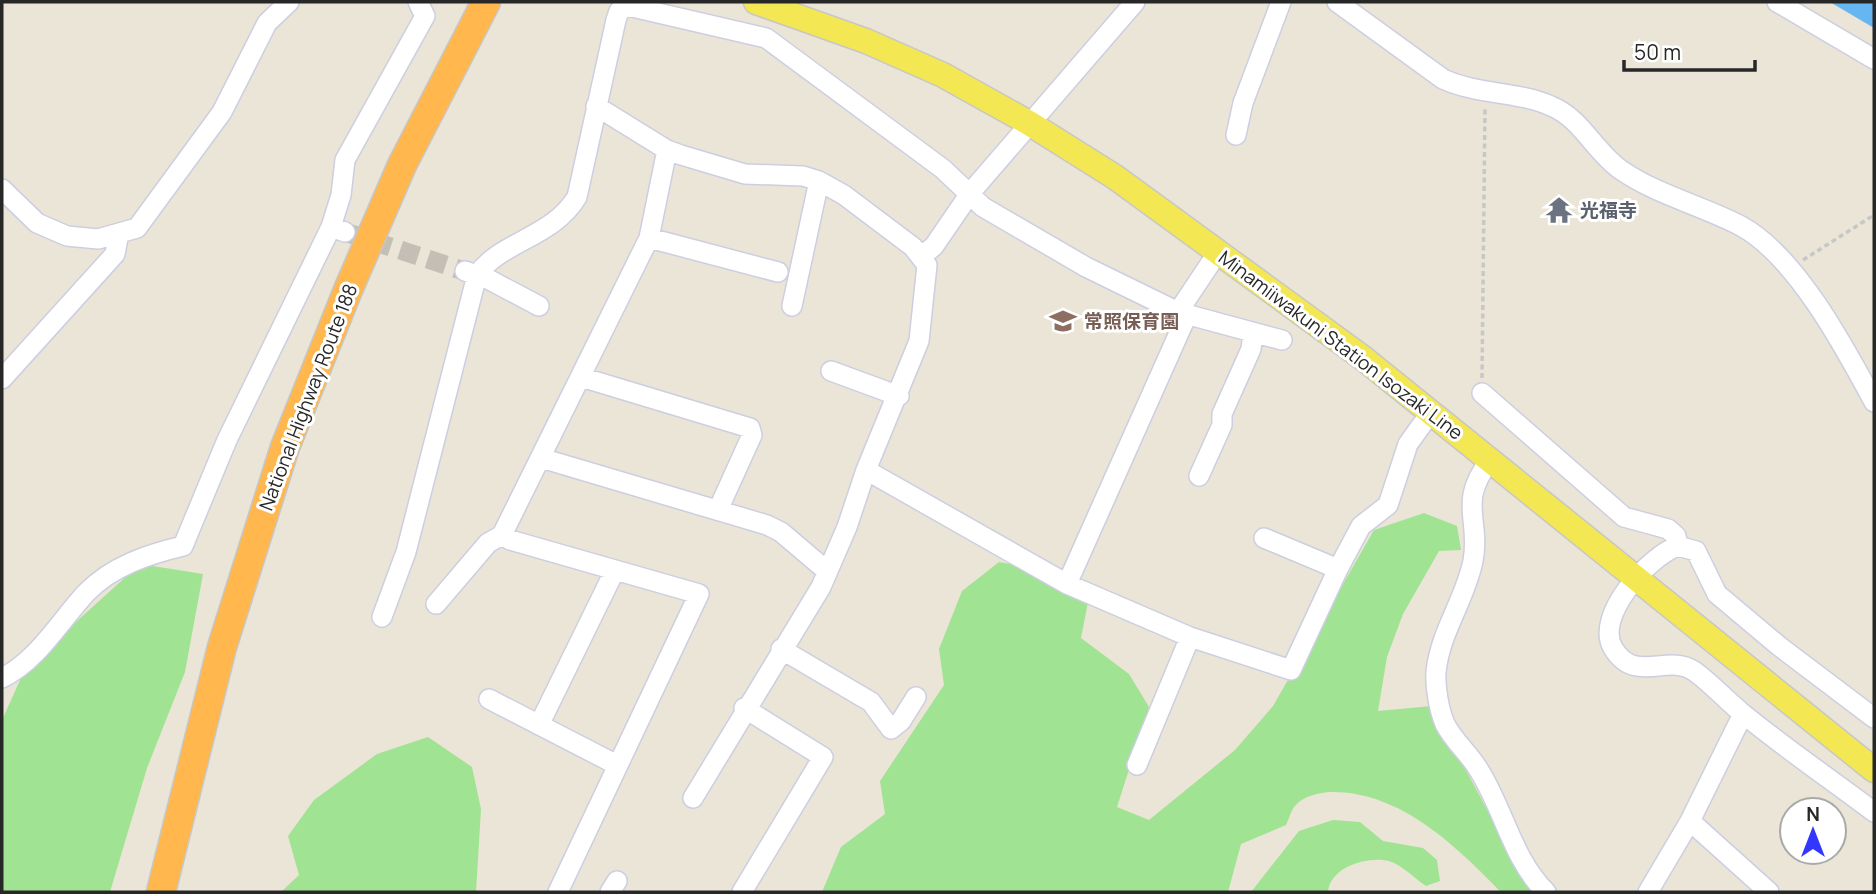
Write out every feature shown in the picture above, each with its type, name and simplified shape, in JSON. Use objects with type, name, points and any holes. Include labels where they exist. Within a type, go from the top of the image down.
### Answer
[{"type":"highway","name":"National Highway Route 188","points":[[161,892],[222,647],[285,447],[402,165],[486,2]]},
{"type":"main road","name":"Minamiiwakuni Station Isozaki Line","points":[[755,2],[866,41],[943,75],[1115,177],[1218,251],[1430,412],[1874,770]]},
{"type":"street","points":[[2,189],[37,223],[67,236],[98,239],[136,228],[222,112],[267,23],[289,2]]},
{"type":"street","points":[[2,678],[56,631],[88,592],[114,572],[151,553],[183,546],[228,440],[338,229],[345,160],[425,16],[418,2]]},
{"type":"street","points":[[922,256],[934,246],[971,192],[1028,123],[1135,2]]},
{"type":"street","points":[[1236,135],[1247,89],[1281,2]]},
{"type":"street","points":[[1337,2],[1443,79],[1463,88],[1550,106],[1565,114],[1619,169],[1742,227],[1768,244],[1790,269],[1851,357],[1874,402]]},
{"type":"street","points":[[1777,2],[1874,58]]},
{"type":"street","points":[[382,617],[406,552],[471,273],[496,256],[526,242],[570,209],[577,197],[619,10],[628,6],[766,38],[971,192],[983,207],[1006,222],[1086,267],[1182,313],[1282,340]]},
{"type":"street","points":[[596,106],[667,150],[745,174],[803,176],[819,181],[844,195],[922,256],[927,265],[919,341],[899,396],[866,470],[847,527],[827,572],[693,798]]},
{"type":"street","points":[[436,604],[488,543],[502,535],[649,238],[667,150]]},
{"type":"street","points":[[792,306],[819,181]]},
{"type":"street","points":[[2,379],[115,254],[119,233]]},
{"type":"street","points":[[649,238],[778,272]]},
{"type":"street","points":[[1067,584],[1182,313],[1218,251]]},
{"type":"street","points":[[471,273],[539,306]]},
{"type":"street","points":[[1199,476],[1222,425],[1222,414],[1251,349],[1254,334]]},
{"type":"street","points":[[831,371],[899,396]]},
{"type":"street","points":[[581,377],[750,428],[752,435],[718,510]]},
{"type":"street","points":[[1482,393],[1624,517],[1668,529],[1676,536],[1678,546]]},
{"type":"street","points":[[866,470],[1067,584],[1189,638],[1291,670],[1361,526],[1388,505],[1408,444],[1430,412]]},
{"type":"street","points":[[541,458],[718,510],[781,532],[827,572]]},
{"type":"street","points":[[1490,460],[1477,477],[1470,508],[1473,561],[1440,652],[1436,674],[1437,692],[1445,724],[1477,767],[1501,808],[1506,825],[1524,860],[1546,892]]},
{"type":"street","points":[[502,535],[510,540],[699,594],[617,765],[564,891]]},
{"type":"street","points":[[1264,538],[1338,569]]},
{"type":"street","points":[[1874,718],[1779,646],[1717,594],[1696,551],[1678,546],[1654,558],[1610,617],[1608,633],[1612,648],[1622,660],[1641,669],[1670,665],[1693,670],[1743,714],[1874,812]]},
{"type":"street","points":[[539,724],[615,570]]},
{"type":"street","points":[[1137,765],[1189,638]]},
{"type":"street","points":[[781,649],[871,702],[891,729],[901,721],[916,697]]},
{"type":"street","points":[[489,699],[617,765]]},
{"type":"street","points":[[742,892],[822,757],[744,709]]},
{"type":"street","points":[[1648,892],[1690,821],[1743,714]]},
{"type":"street","points":[[1690,821],[1769,892]]},
{"type":"path","points":[[1482,393],[1485,92]]},
{"type":"path","points":[[1790,269],[1874,215]]},
{"type":"green space","points":[[1424,513],[1457,526],[1461,550],[1439,551],[1403,614],[1387,657],[1378,711],[1432,706],[1492,819],[1534,884],[1534,892],[1501,892],[1445,839],[1402,810],[1355,794],[1329,792],[1302,800],[1294,808],[1286,825],[1241,844],[1228,892],[822,892],[841,847],[885,814],[880,781],[944,685],[939,649],[962,591],[999,562],[1031,568],[1089,597],[1081,638],[1129,674],[1149,707],[1117,807],[1149,820],[1235,750],[1273,706],[1374,530]]},
{"type":"green space","points":[[140,564],[203,574],[185,672],[147,768],[110,892],[2,892],[2,720],[26,667]]},
{"type":"green space","points":[[428,737],[472,767],[481,809],[476,892],[281,892],[299,875],[288,836],[314,800],[377,754]]},
{"type":"green space","points":[[1333,820],[1360,822],[1383,841],[1423,848],[1437,860],[1440,881],[1426,886],[1394,863],[1370,860],[1342,870],[1330,883],[1328,892],[1251,892],[1299,831]]},
{"type":"water","points":[[1830,2],[1874,2],[1874,28]]},
{"type":"tunnel","points":[[345,232],[464,271]]},
{"type":"place","name":"光福寺","points":[[1559,210]]},
{"type":"place","name":"常照保育園","points":[[1063,321]]}]
